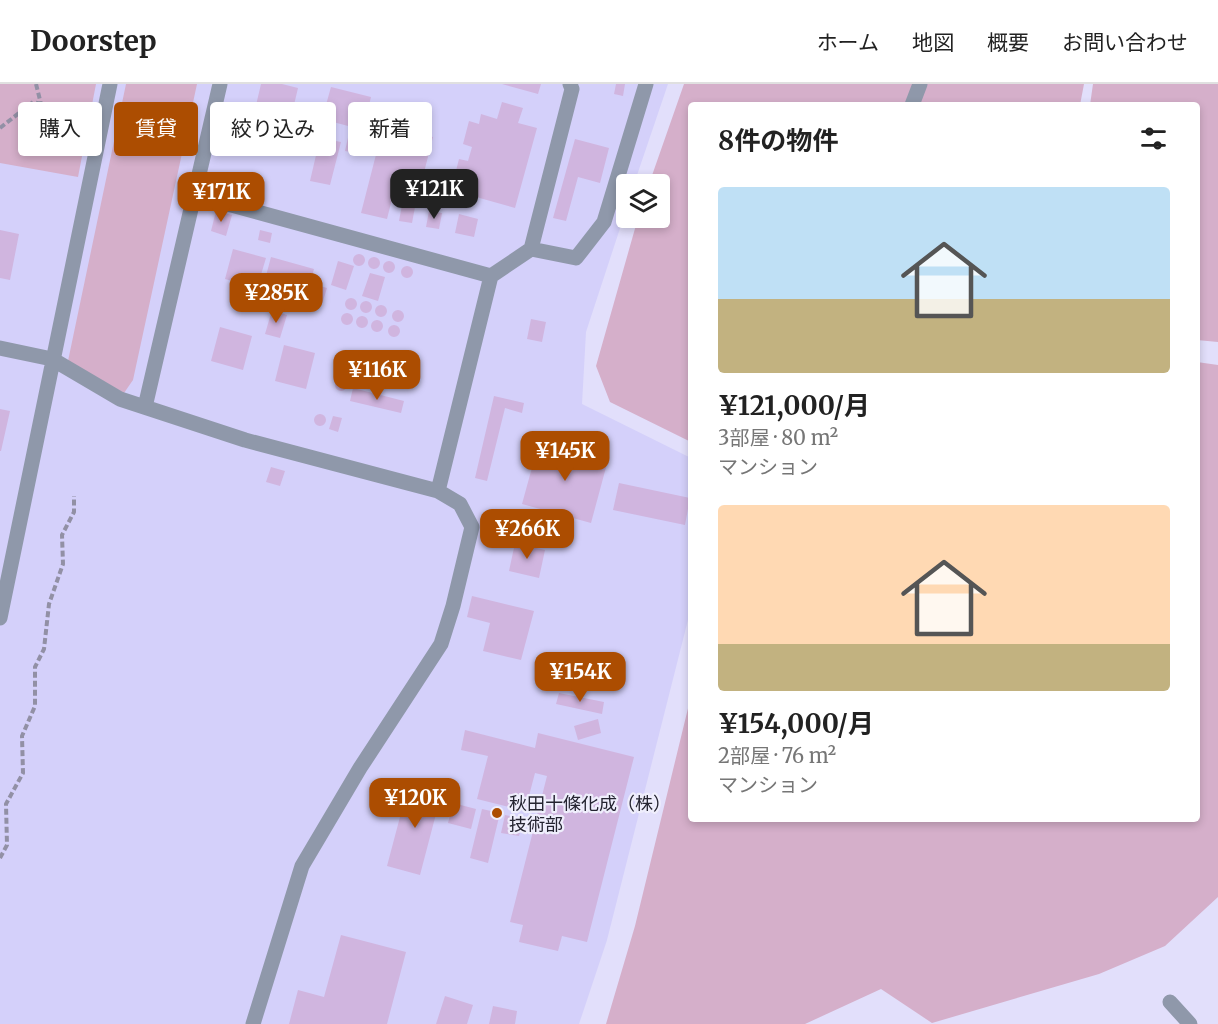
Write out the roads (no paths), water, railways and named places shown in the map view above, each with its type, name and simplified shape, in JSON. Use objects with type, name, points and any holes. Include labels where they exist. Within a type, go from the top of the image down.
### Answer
[{"type":"street","points":[[0,616],[110,84]]},
{"type":"street","points":[[146,407],[220,84]]},
{"type":"street","points":[[438,491],[491,276],[531,249],[572,89],[570,84]]},
{"type":"street","points":[[531,249],[576,258],[604,222],[646,84]]},
{"type":"street","points":[[913,102],[920,84]]},
{"type":"street","points":[[195,195],[491,276]]},
{"type":"street","points":[[0,348],[52,359],[120,399],[245,440],[438,491],[460,504],[472,527],[453,606],[441,644],[360,768],[302,866],[253,1024]]},
{"type":"street","points":[[1170,1002],[1190,1024]]},
{"type":"place","name":"秋田十條化成（株） 技術部","points":[[497,813]]}]
